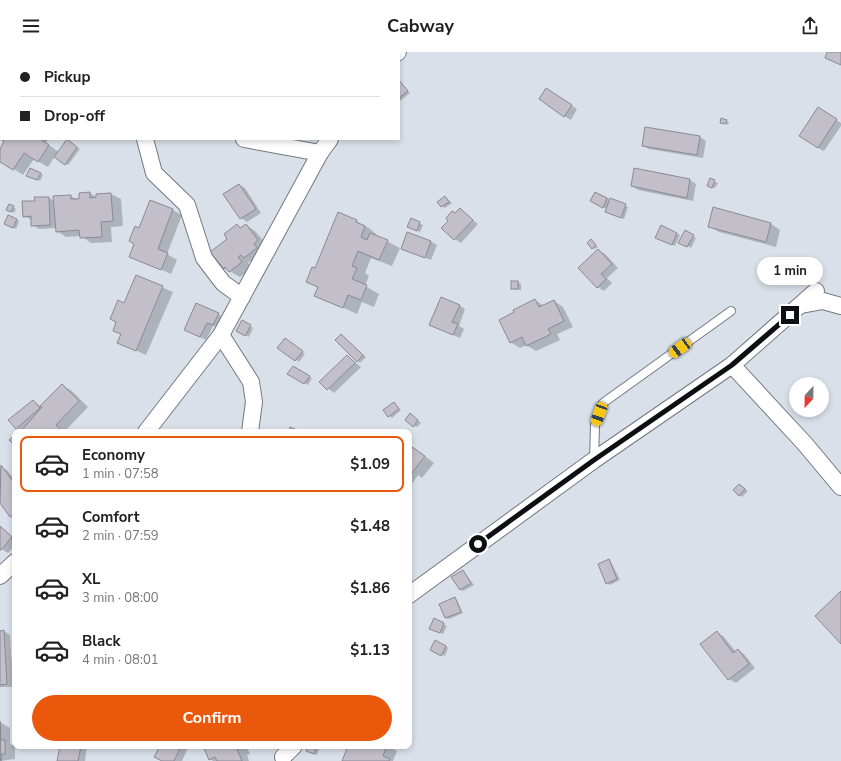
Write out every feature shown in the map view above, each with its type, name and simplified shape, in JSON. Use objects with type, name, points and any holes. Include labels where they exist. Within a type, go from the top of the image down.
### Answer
[{"type":"street","points":[[145,140],[154,173],[187,205],[204,258],[223,283],[242,297]]},
{"type":"street","points":[[249,140],[320,153]]},
{"type":"street","points":[[148,429],[221,335],[320,153],[329,140]]},
{"type":"street","points":[[412,593],[594,460],[732,365],[816,291]]},
{"type":"street","points":[[801,305],[823,301],[841,306]]},
{"type":"street","points":[[221,335],[252,382],[254,402],[250,429]]},
{"type":"street","points":[[732,365],[805,444],[841,488]]},
{"type":"street","points":[[0,576],[12,565]]},
{"type":"lane","points":[[594,460],[595,425],[603,403],[731,311]]},
{"type":"building","points":[[827,52],[841,52],[841,65],[825,58]]},
{"type":"building","points":[[400,81],[408,91],[400,97]]},
{"type":"building","points":[[546,88],[572,105],[564,117],[539,99]]},
{"type":"building","points":[[818,107],[837,119],[818,148],[799,136]]},
{"type":"building","points":[[721,118],[727,120],[725,124],[720,123]]},
{"type":"building","points":[[645,127],[700,136],[697,155],[642,146]]},
{"type":"building","points":[[2,140],[42,140],[49,145],[38,162],[24,153],[13,170],[0,162],[0,149],[4,141]]},
{"type":"building","points":[[66,140],[77,147],[65,165],[54,157]]},
{"type":"building","points":[[30,168],[41,173],[37,180],[26,176]]},
{"type":"building","points":[[634,168],[690,179],[687,198],[631,186]]},
{"type":"building","points":[[710,178],[715,180],[712,188],[707,186]]},
{"type":"building","points":[[239,184],[256,209],[240,219],[223,194]]},
{"type":"building","points":[[90,192],[90,198],[96,197],[96,194],[111,193],[113,221],[101,222],[102,237],[80,238],[79,230],[56,232],[53,196],[71,195],[71,199],[79,199],[79,193]]},
{"type":"building","points":[[595,192],[607,198],[603,208],[590,201]]},
{"type":"building","points":[[445,196],[449,202],[441,207],[437,202]]},
{"type":"building","points":[[34,197],[49,197],[50,225],[31,226],[31,216],[23,217],[22,201],[35,201]]},
{"type":"building","points":[[610,198],[626,204],[621,218],[605,212]]},
{"type":"building","points":[[150,200],[173,209],[158,249],[168,253],[161,270],[129,257],[134,244],[129,241],[135,226],[139,228]]},
{"type":"building","points":[[9,204],[14,206],[11,212],[6,210]]},
{"type":"building","points":[[713,207],[771,223],[766,242],[708,227]]},
{"type":"building","points":[[460,208],[473,220],[454,240],[441,228],[448,221],[446,218],[452,211],[455,213]]},
{"type":"building","points":[[338,212],[357,220],[356,222],[365,226],[361,237],[367,240],[370,233],[388,240],[379,260],[358,251],[352,266],[357,268],[352,279],[367,285],[361,300],[348,295],[343,308],[314,296],[318,287],[306,282],[312,267],[315,268]]},
{"type":"building","points":[[8,215],[17,219],[13,228],[4,224]]},
{"type":"building","points":[[411,218],[420,222],[417,231],[407,227]]},
{"type":"building","points":[[237,224],[240,228],[246,224],[258,240],[254,244],[257,248],[244,258],[241,255],[238,257],[242,262],[229,272],[225,267],[224,269],[210,252],[227,239],[224,234]]},
{"type":"building","points":[[661,225],[677,233],[672,245],[655,238]]},
{"type":"building","points":[[685,230],[694,235],[687,247],[678,243]]},
{"type":"building","points":[[407,232],[431,241],[425,258],[401,249]]},
{"type":"building","points":[[591,239],[596,245],[592,249],[587,243]]},
{"type":"building","points":[[598,249],[612,264],[601,274],[606,279],[597,288],[578,268]]},
{"type":"building","points":[[136,275],[163,286],[136,351],[117,343],[121,334],[113,331],[116,322],[110,319],[118,300],[124,303]]},
{"type":"building","points":[[511,281],[518,281],[518,289],[511,289]]},
{"type":"building","points":[[441,297],[460,305],[452,322],[458,324],[453,335],[429,325]]},
{"type":"building","points":[[535,299],[539,307],[554,300],[564,321],[548,329],[551,334],[526,346],[522,337],[510,343],[499,320],[514,312],[513,310]]},
{"type":"building","points":[[196,303],[219,313],[213,325],[207,323],[200,337],[184,330]]},
{"type":"building","points":[[242,320],[251,325],[245,336],[236,331]]},
{"type":"building","points":[[341,334],[363,355],[357,362],[335,340]]},
{"type":"building","points":[[285,338],[303,351],[295,361],[277,348]]},
{"type":"building","points":[[347,355],[355,363],[327,390],[319,382]]},
{"type":"building","points":[[293,366],[310,376],[304,384],[287,374]]},
{"type":"building","points":[[62,384],[79,401],[56,425],[60,429],[23,429],[42,407],[40,406]]},
{"type":"building","points":[[33,400],[40,408],[16,429],[8,420]]},
{"type":"building","points":[[394,402],[399,409],[388,417],[383,410]]},
{"type":"building","points":[[410,413],[418,420],[413,427],[405,420]]},
{"type":"building","points":[[412,447],[425,456],[412,473]]},
{"type":"building","points":[[1,465],[12,480],[12,515],[10,517],[0,503]]},
{"type":"building","points":[[739,484],[745,489],[739,496],[733,490]]},
{"type":"building","points":[[0,526],[12,537],[1,550],[0,550]]},
{"type":"building","points":[[609,559],[617,579],[606,584],[598,564]]},
{"type":"building","points":[[463,570],[471,583],[460,590],[451,577]]},
{"type":"building","points":[[841,591],[841,644],[815,616]]},
{"type":"building","points":[[455,597],[461,612],[445,618],[439,604]]},
{"type":"building","points":[[434,618],[444,623],[440,633],[429,629]]},
{"type":"building","points":[[4,630],[7,684],[0,685],[0,631]]},
{"type":"building","points":[[717,631],[733,653],[738,649],[749,664],[728,680],[700,644]]},
{"type":"building","points":[[435,640],[446,646],[441,656],[430,650]]},
{"type":"building","points":[[0,721],[1,740],[5,740],[5,754],[1,754],[1,761]]},
{"type":"building","points":[[59,749],[80,749],[78,761],[57,761]]},
{"type":"building","points":[[158,749],[180,749],[174,761],[162,761],[154,757]]},
{"type":"building","points":[[204,749],[237,749],[242,761],[217,761],[215,757],[209,760]]},
{"type":"building","points":[[307,749],[316,749],[314,754],[306,751]]},
{"type":"building","points":[[347,749],[386,749],[383,756],[390,759],[389,761],[342,761]]},
{"type":"route","points":[[478,544],[594,460],[732,365],[790,315]]}]
